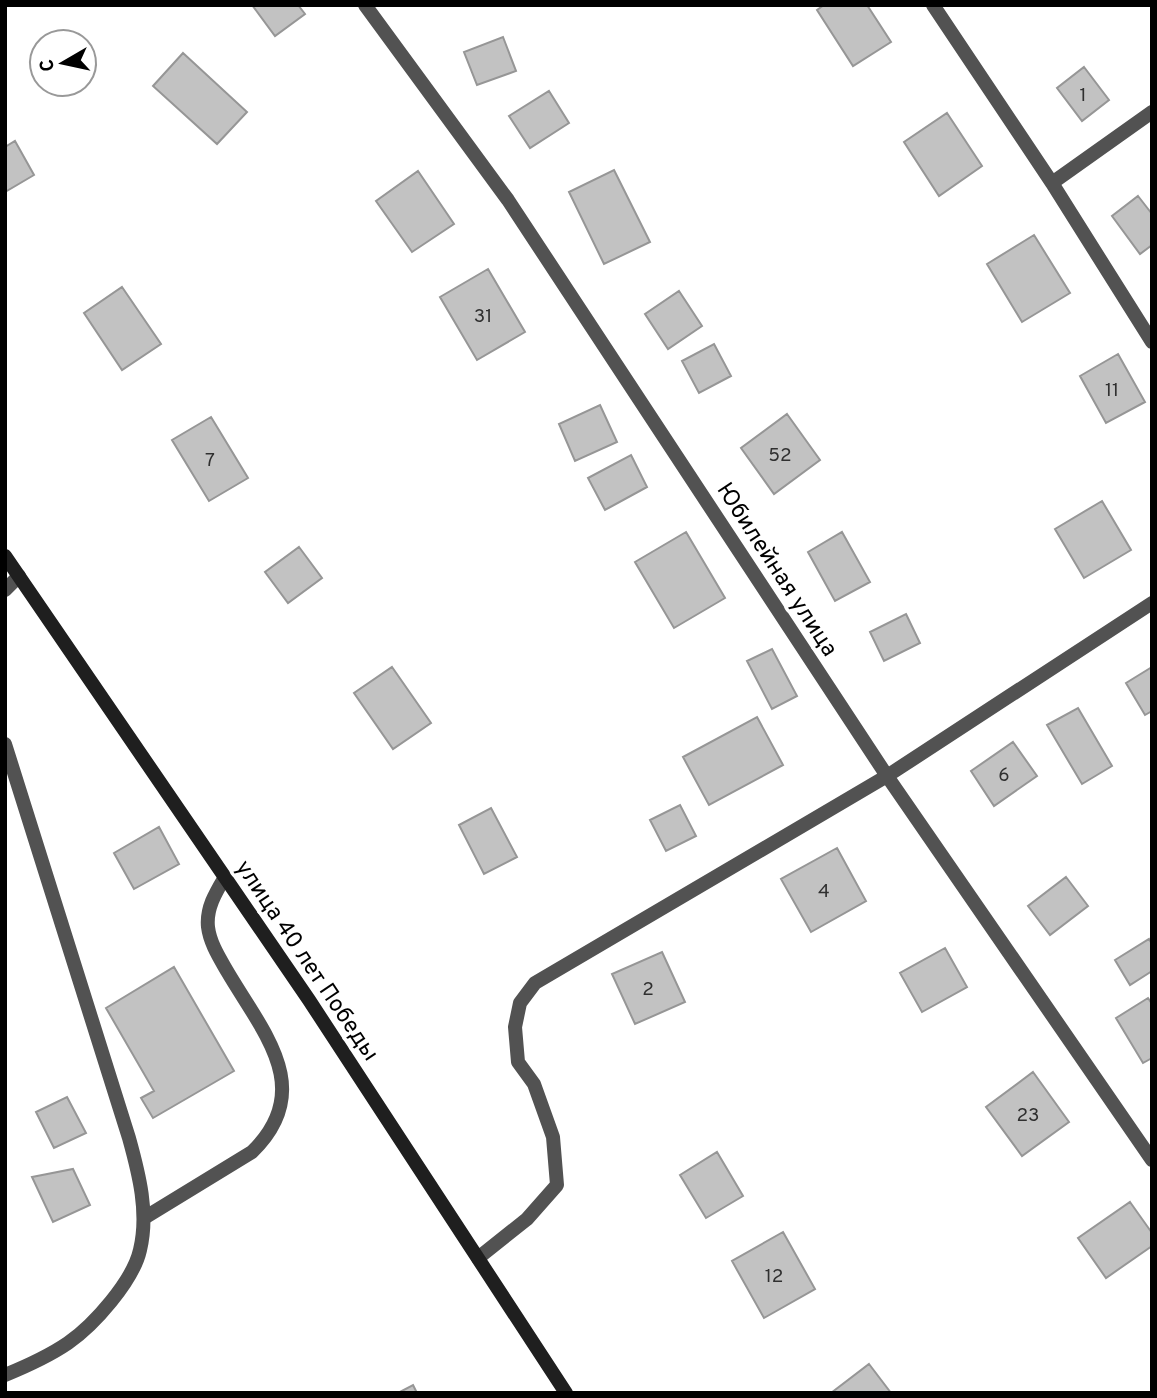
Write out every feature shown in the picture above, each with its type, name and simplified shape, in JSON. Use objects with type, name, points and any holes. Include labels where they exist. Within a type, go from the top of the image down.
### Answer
[{"type":"street","name":"Юбилейная улица","points":[[365,5],[508,200],[887,776],[1152,1160]]},
{"type":"street","points":[[933,5],[1052,183],[1152,342]]},
{"type":"street","points":[[1052,183],[1152,112]]},
{"type":"street","name":"улица 40 лет Победы","points":[[5,556],[225,877],[566,1393]]},
{"type":"street","points":[[5,590],[19,576]]},
{"type":"street","points":[[478,1258],[527,1219],[557,1185],[553,1137],[534,1084],[518,1062],[515,1027],[520,1003],[535,983],[887,776],[1152,603]]},
{"type":"street","points":[[5,744],[129,1138],[138,1169],[144,1218],[140,1252],[124,1284],[102,1311],[70,1342],[5,1375]]},
{"type":"street","points":[[144,1218],[253,1152],[266,1139],[277,1121],[283,1102],[280,1068],[274,1049],[218,956],[210,935],[209,909],[225,877]]},
{"type":"building","points":[[252,5],[298,5],[305,14],[275,36]]},
{"type":"building","points":[[824,5],[867,5],[891,42],[853,66],[817,10]]},
{"type":"building","points":[[503,37],[516,71],[477,85],[464,52]]},
{"type":"building","points":[[183,53],[247,112],[217,144],[153,86]]},
{"type":"building","points":[[1084,67],[1109,100],[1082,121],[1057,88]]},
{"type":"building","points":[[549,91],[569,123],[530,148],[509,116]]},
{"type":"building","points":[[947,113],[982,166],[939,196],[904,142]]},
{"type":"building","points":[[15,141],[34,175],[5,192],[5,147]]},
{"type":"building","points":[[614,170],[650,242],[604,264],[569,192]]},
{"type":"building","points":[[418,171],[454,224],[412,252],[376,201]]},
{"type":"building","points":[[1138,196],[1152,214],[1152,245],[1140,254],[1112,216]]},
{"type":"building","points":[[1034,235],[1070,293],[1022,322],[987,264]]},
{"type":"building","points":[[488,269],[525,332],[477,360],[440,297]]},
{"type":"building","points":[[122,287],[161,344],[122,370],[84,313]]},
{"type":"building","points":[[679,291],[702,326],[668,349],[645,314]]},
{"type":"building","points":[[714,344],[731,376],[699,393],[682,361]]},
{"type":"building","points":[[1118,354],[1145,402],[1106,423],[1080,376]]},
{"type":"building","points":[[600,405],[617,442],[575,461],[559,424]]},
{"type":"building","points":[[787,414],[820,460],[774,494],[741,448]]},
{"type":"building","points":[[211,417],[248,478],[209,501],[172,440]]},
{"type":"building","points":[[631,455],[647,487],[605,510],[588,478]]},
{"type":"building","points":[[1102,501],[1131,550],[1084,578],[1055,529]]},
{"type":"building","points":[[686,532],[725,598],[674,628],[635,562]]},
{"type":"building","points":[[842,532],[870,582],[835,601],[808,552]]},
{"type":"building","points":[[299,547],[322,578],[288,603],[265,572]]},
{"type":"building","points":[[906,614],[920,643],[884,661],[870,632]]},
{"type":"building","points":[[772,649],[797,696],[772,709],[747,661]]},
{"type":"building","points":[[392,667],[431,723],[393,749],[354,693]]},
{"type":"building","points":[[1152,667],[1152,711],[1145,715],[1126,683]]},
{"type":"building","points":[[1078,708],[1112,766],[1082,784],[1047,725]]},
{"type":"building","points":[[757,717],[783,765],[709,805],[683,757]]},
{"type":"building","points":[[1013,742],[1037,776],[994,806],[971,771]]},
{"type":"building","points":[[680,805],[696,836],[666,851],[650,820]]},
{"type":"building","points":[[491,808],[517,857],[484,874],[459,825]]},
{"type":"building","points":[[159,827],[179,864],[134,889],[114,853]]},
{"type":"building","points":[[837,848],[866,901],[811,932],[781,879]]},
{"type":"building","points":[[1066,877],[1088,906],[1050,935],[1028,906]]},
{"type":"building","points":[[1149,939],[1152,944],[1152,971],[1130,985],[1115,960]]},
{"type":"building","points":[[945,948],[967,987],[922,1012],[900,973]]},
{"type":"building","points":[[662,952],[685,1002],[635,1024],[612,974]]},
{"type":"building","points":[[174,967],[234,1071],[153,1118],[141,1098],[154,1091],[106,1008]]},
{"type":"building","points":[[1148,998],[1152,1004],[1152,1058],[1143,1063],[1116,1018]]},
{"type":"building","points":[[1033,1072],[1069,1122],[1022,1156],[986,1107]]},
{"type":"building","points":[[67,1097],[86,1133],[54,1148],[36,1112]]},
{"type":"building","points":[[717,1152],[743,1196],[706,1218],[680,1175]]},
{"type":"building","points":[[73,1169],[90,1205],[53,1222],[32,1177]]},
{"type":"building","points":[[1130,1202],[1152,1233],[1152,1246],[1106,1278],[1078,1238]]},
{"type":"building","points":[[783,1232],[815,1289],[764,1318],[732,1261]]},
{"type":"building","points":[[869,1364],[891,1393],[831,1393]]},
{"type":"building","points":[[413,1385],[417,1393],[398,1393]]}]
